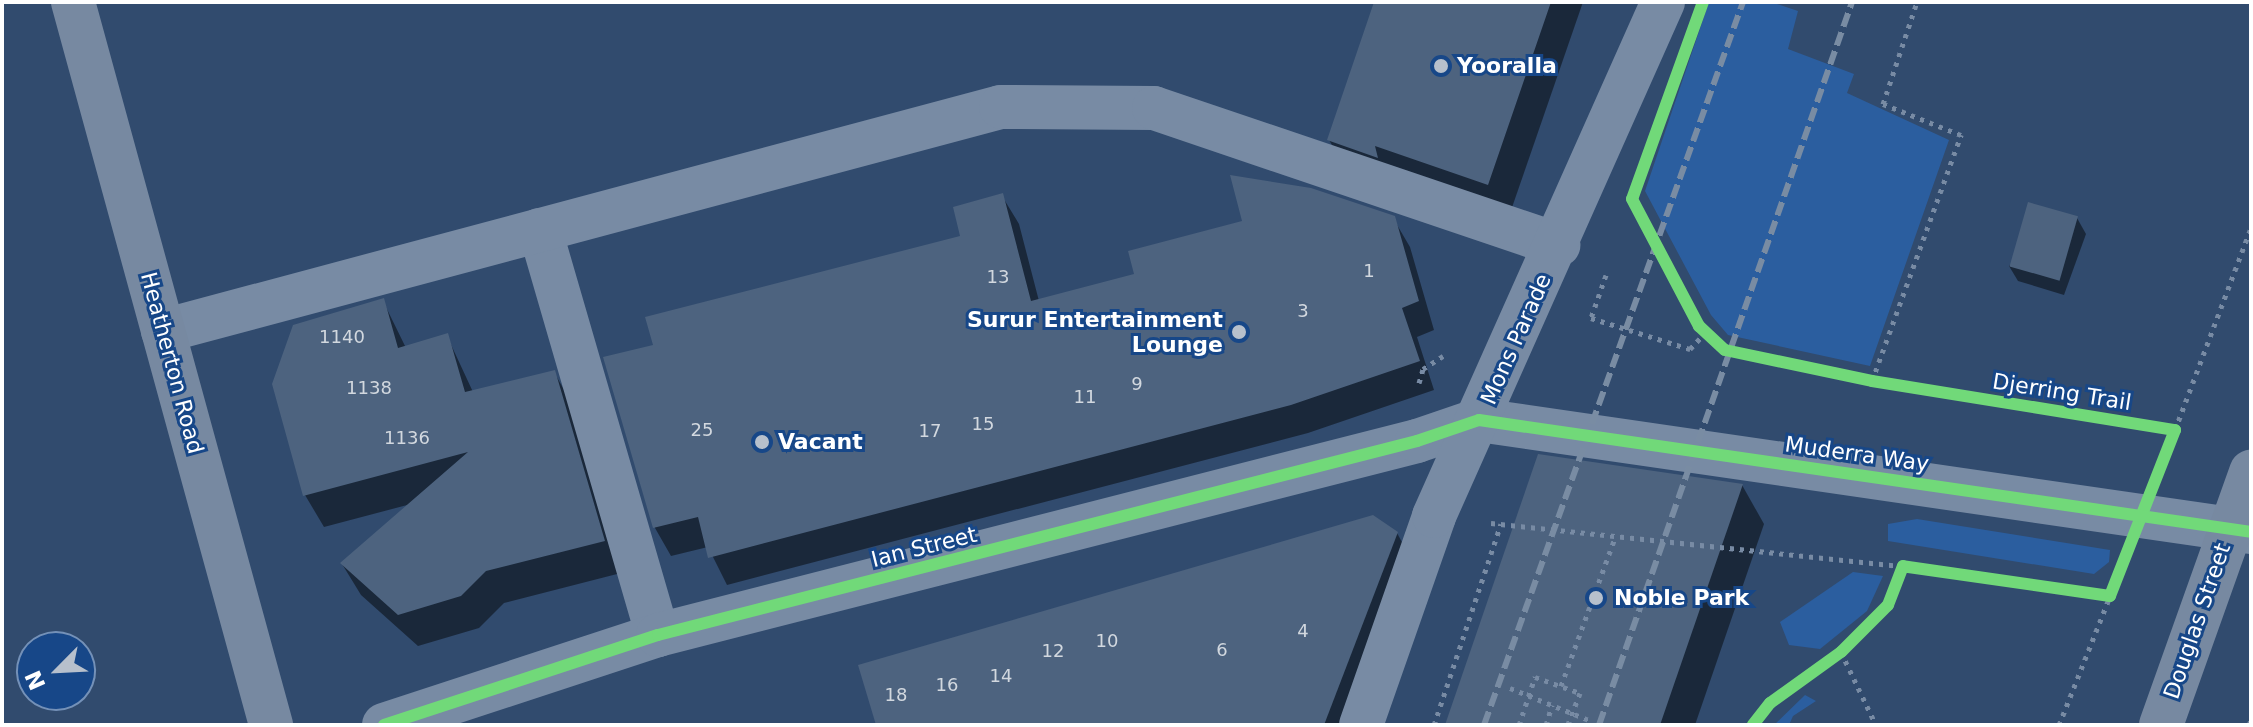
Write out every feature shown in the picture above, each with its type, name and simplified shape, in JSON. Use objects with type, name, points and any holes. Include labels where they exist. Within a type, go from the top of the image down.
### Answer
[{"type":"main road","name":"Heatherton Road","points":[[73,2],[271,725]]},
{"type":"main road","name":"Douglas Street","points":[[2161,725],[2240,532],[2251,472]]},
{"type":"street","name":"Mons Parade","points":[[1361,725],[1434,516],[1558,245],[1663,2]]},
{"type":"street","points":[[163,331],[1001,107],[1154,108],[1558,245]]},
{"type":"street","points":[[540,230],[658,635]]},
{"type":"street","name":"Ian Street","points":[[384,725],[658,635],[1417,441],[1479,420]]},
{"type":"street","name":"Muderra Way","points":[[1479,420],[2141,514],[2240,532]]},
{"type":"path","points":[[1857,378],[1878,382],[1961,135],[1883,104],[1917,2]]},
{"type":"path","points":[[2059,725],[2251,228]]},
{"type":"path","points":[[1612,258],[1591,318],[1690,349],[1707,333]]},
{"type":"path","points":[[2160,428],[2175,430]]},
{"type":"path","points":[[1434,516],[1901,573],[1918,568]]},
{"type":"path","points":[[1434,725],[1501,524]]},
{"type":"path","points":[[1561,686],[1615,538]]},
{"type":"path","points":[[2095,594],[2110,596]]},
{"type":"path","points":[[1829,660],[1846,647],[1876,725]]},
{"type":"path","points":[[1519,725],[1535,677],[1580,693],[1568,725]]},
{"type":"path","points":[[1510,688],[1589,720]]},
{"type":"path","points":[[1546,725],[1552,705]]},
{"type":"shaded area","points":[[1709,2],[1771,2],[1798,11],[1788,49],[1854,74],[1847,93],[1949,140],[1870,366],[1728,335],[1711,315],[1645,191]]},
{"type":"shaded area","points":[[1917,519],[2110,550],[2109,562],[2094,574],[1888,541],[1888,524]]},
{"type":"shaded area","points":[[1853,572],[1883,576],[1867,611],[1820,649],[1789,645],[1780,622]]},
{"type":"shaded area","points":[[1805,695],[1816,701],[1793,716],[1789,725],[1774,725]]},
{"type":"building","name":"Yooralla","points":[[1374,2],[1551,2],[1488,185],[1375,146],[1378,158],[1327,140]]},
{"type":"building","points":[[1230,175],[1311,188],[1395,216],[1419,301],[1402,308],[1420,361],[1291,405],[708,558],[698,517],[653,528],[603,357],[653,345],[645,317],[960,236],[953,207],[1003,193],[1031,301],[1134,274],[1128,251],[1242,221]]},
{"type":"building","points":[[2028,202],[2078,216],[2060,281],[2010,266]]},
{"type":"building","points":[[384,298],[398,348],[448,333],[465,392],[555,370],[605,541],[486,571],[461,596],[398,615],[340,563],[468,452],[303,496],[272,384],[293,325]]},
{"type":"building","name":"Noble Park","points":[[1538,454],[1743,484],[1660,725],[1445,725]]},
{"type":"building","points":[[1373,515],[1398,532],[1324,725],[876,725],[858,665]]},
{"type":"railway","points":[[1484,725],[1743,2]]},
{"type":"railway","points":[[1599,725],[1852,2]]},
{"type":"cycle path","name":"Djerring Trail","points":[[1703,2],[1632,199],[1699,326],[1725,350],[1872,381],[2175,430],[2110,596],[1903,566],[1888,605],[1841,652],[1770,703],[1753,725]]},
{"type":"cycle path","points":[[384,725],[658,635],[1417,441],[1479,420],[2251,532]]},
{"type":"place","name":"Yooralla","points":[[1441,66]]},
{"type":"place","name":"Surur Entertainment Lounge","points":[[1239,332]]},
{"type":"place","name":"Vacant","points":[[762,442]]},
{"type":"place","name":"Noble Park","points":[[1596,598]]}]
